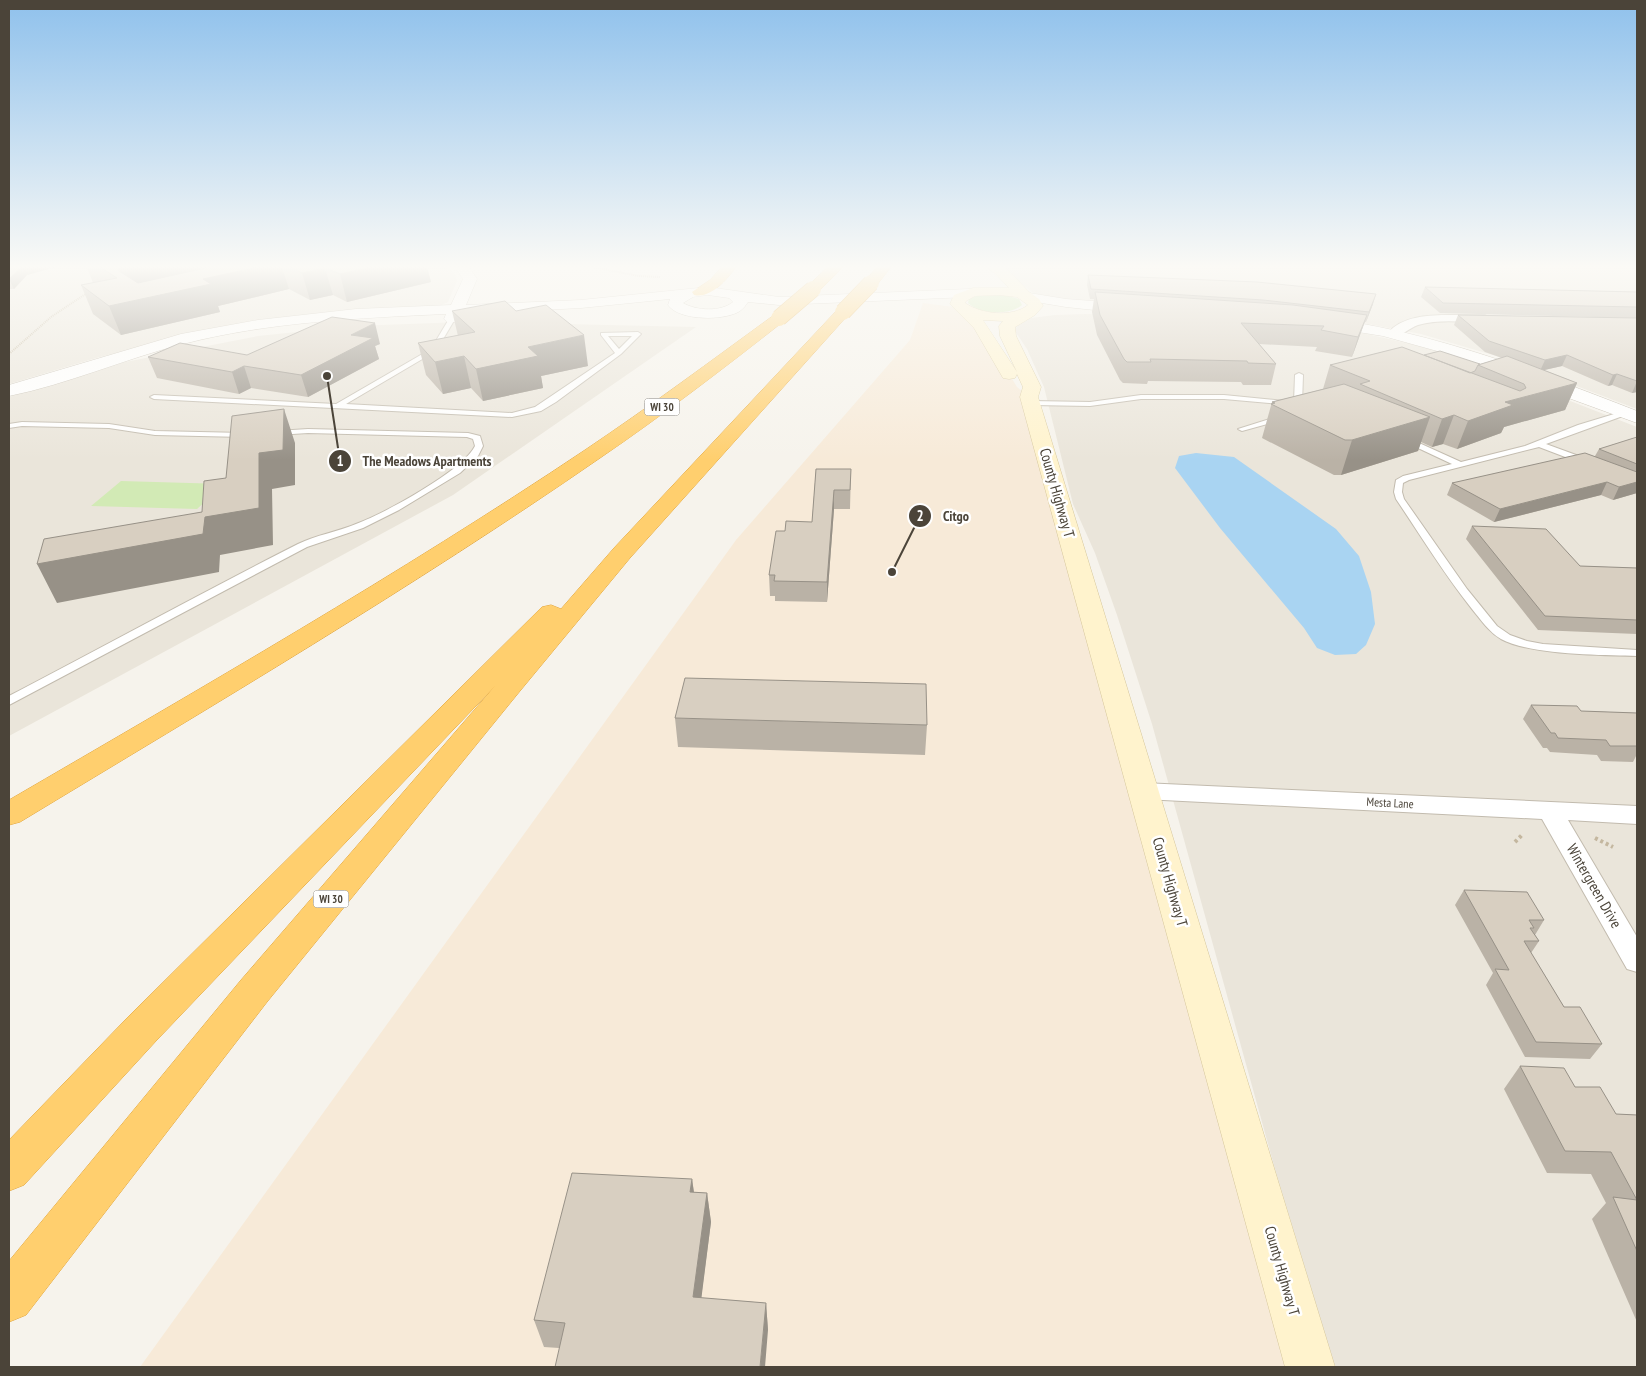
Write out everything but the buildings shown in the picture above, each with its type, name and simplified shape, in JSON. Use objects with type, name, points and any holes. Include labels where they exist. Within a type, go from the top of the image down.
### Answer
[{"type":"highway","name":"WI 30","points":[[9,814],[472,535],[630,430],[761,331]]},
{"type":"highway","name":"WI 30","points":[[9,1298],[254,991],[622,553],[825,331]]},
{"type":"highway","points":[[9,1170],[149,1022],[547,614],[622,553]]},
{"type":"main road","name":"County Highway T","points":[[983,331],[1017,387],[1030,400]]},
{"type":"main road","name":"County Highway T","points":[[1007,331],[1032,386],[1030,400],[1310,1367]]},
{"type":"street","points":[[9,391],[134,354],[282,331]]},
{"type":"street","points":[[1377,331],[1436,344],[1632,415]]},
{"type":"street","points":[[1394,334],[1398,331]]},
{"type":"street","name":"Mesta Lane","points":[[1143,790],[1637,815]]},
{"type":"street","name":"Wintergreen Drive","points":[[1550,811],[1637,961]]},
{"type":"lane","points":[[338,406],[434,350],[445,331]]},
{"type":"lane","points":[[154,397],[512,415],[538,409],[619,353]]},
{"type":"lane","points":[[1503,377],[1520,373]]},
{"type":"lane","points":[[1242,430],[1284,417],[1295,411],[1298,404],[1299,375]]},
{"type":"lane","points":[[1030,400],[1090,404],[1135,398],[1224,397],[1308,405]]},
{"type":"lane","points":[[1632,415],[1581,427],[1539,444],[1502,455],[1406,478],[1399,482],[1398,492],[1400,499],[1463,591],[1493,628],[1506,637],[1525,644],[1637,653]]},
{"type":"lane","points":[[9,426],[22,424],[109,426],[155,433],[253,434]]},
{"type":"lane","points":[[9,701],[304,545],[360,526],[396,508],[457,471],[475,454],[479,446],[477,438],[468,435],[308,431],[271,433]]},
{"type":"lane","points":[[1399,438],[1458,464]]},
{"type":"lane","points":[[1539,444],[1594,466]]},
{"type":"path","points":[[9,354],[34,331]]},
{"type":"path","points":[[1515,842],[1523,834]]},
{"type":"path","points":[[1595,838],[1613,847]]},
{"type":"shaded area","points":[[9,331],[232,331],[175,338],[96,358],[9,384]]},
{"type":"shaded area","points":[[304,331],[690,331],[453,495],[9,736],[9,397],[76,375],[125,362],[258,336]]},
{"type":"shaded area","points":[[913,331],[983,331],[1017,387],[1029,397],[1310,1367],[140,1367],[736,540],[910,340]]},
{"type":"shaded area","points":[[1015,331],[1348,331],[1415,345],[1457,357],[1637,427],[1637,1367],[1335,1367],[1275,1169],[1152,724],[1095,553],[1073,504],[1044,387],[1027,349]]},
{"type":"shaded area","points":[[1406,331],[1637,331],[1637,409],[1503,358]]},
{"type":"green space","points":[[121,481],[224,484],[197,509],[91,506]]},
{"type":"water","points":[[1196,453],[1234,457],[1336,529],[1359,556],[1371,592],[1375,624],[1366,645],[1356,654],[1335,655],[1317,648],[1304,628],[1220,528],[1175,468],[1179,456]]},
{"type":"place","name":"The Meadows Apartments","points":[[327,376]]},
{"type":"place","name":"Citgo","points":[[892,572]]}]
